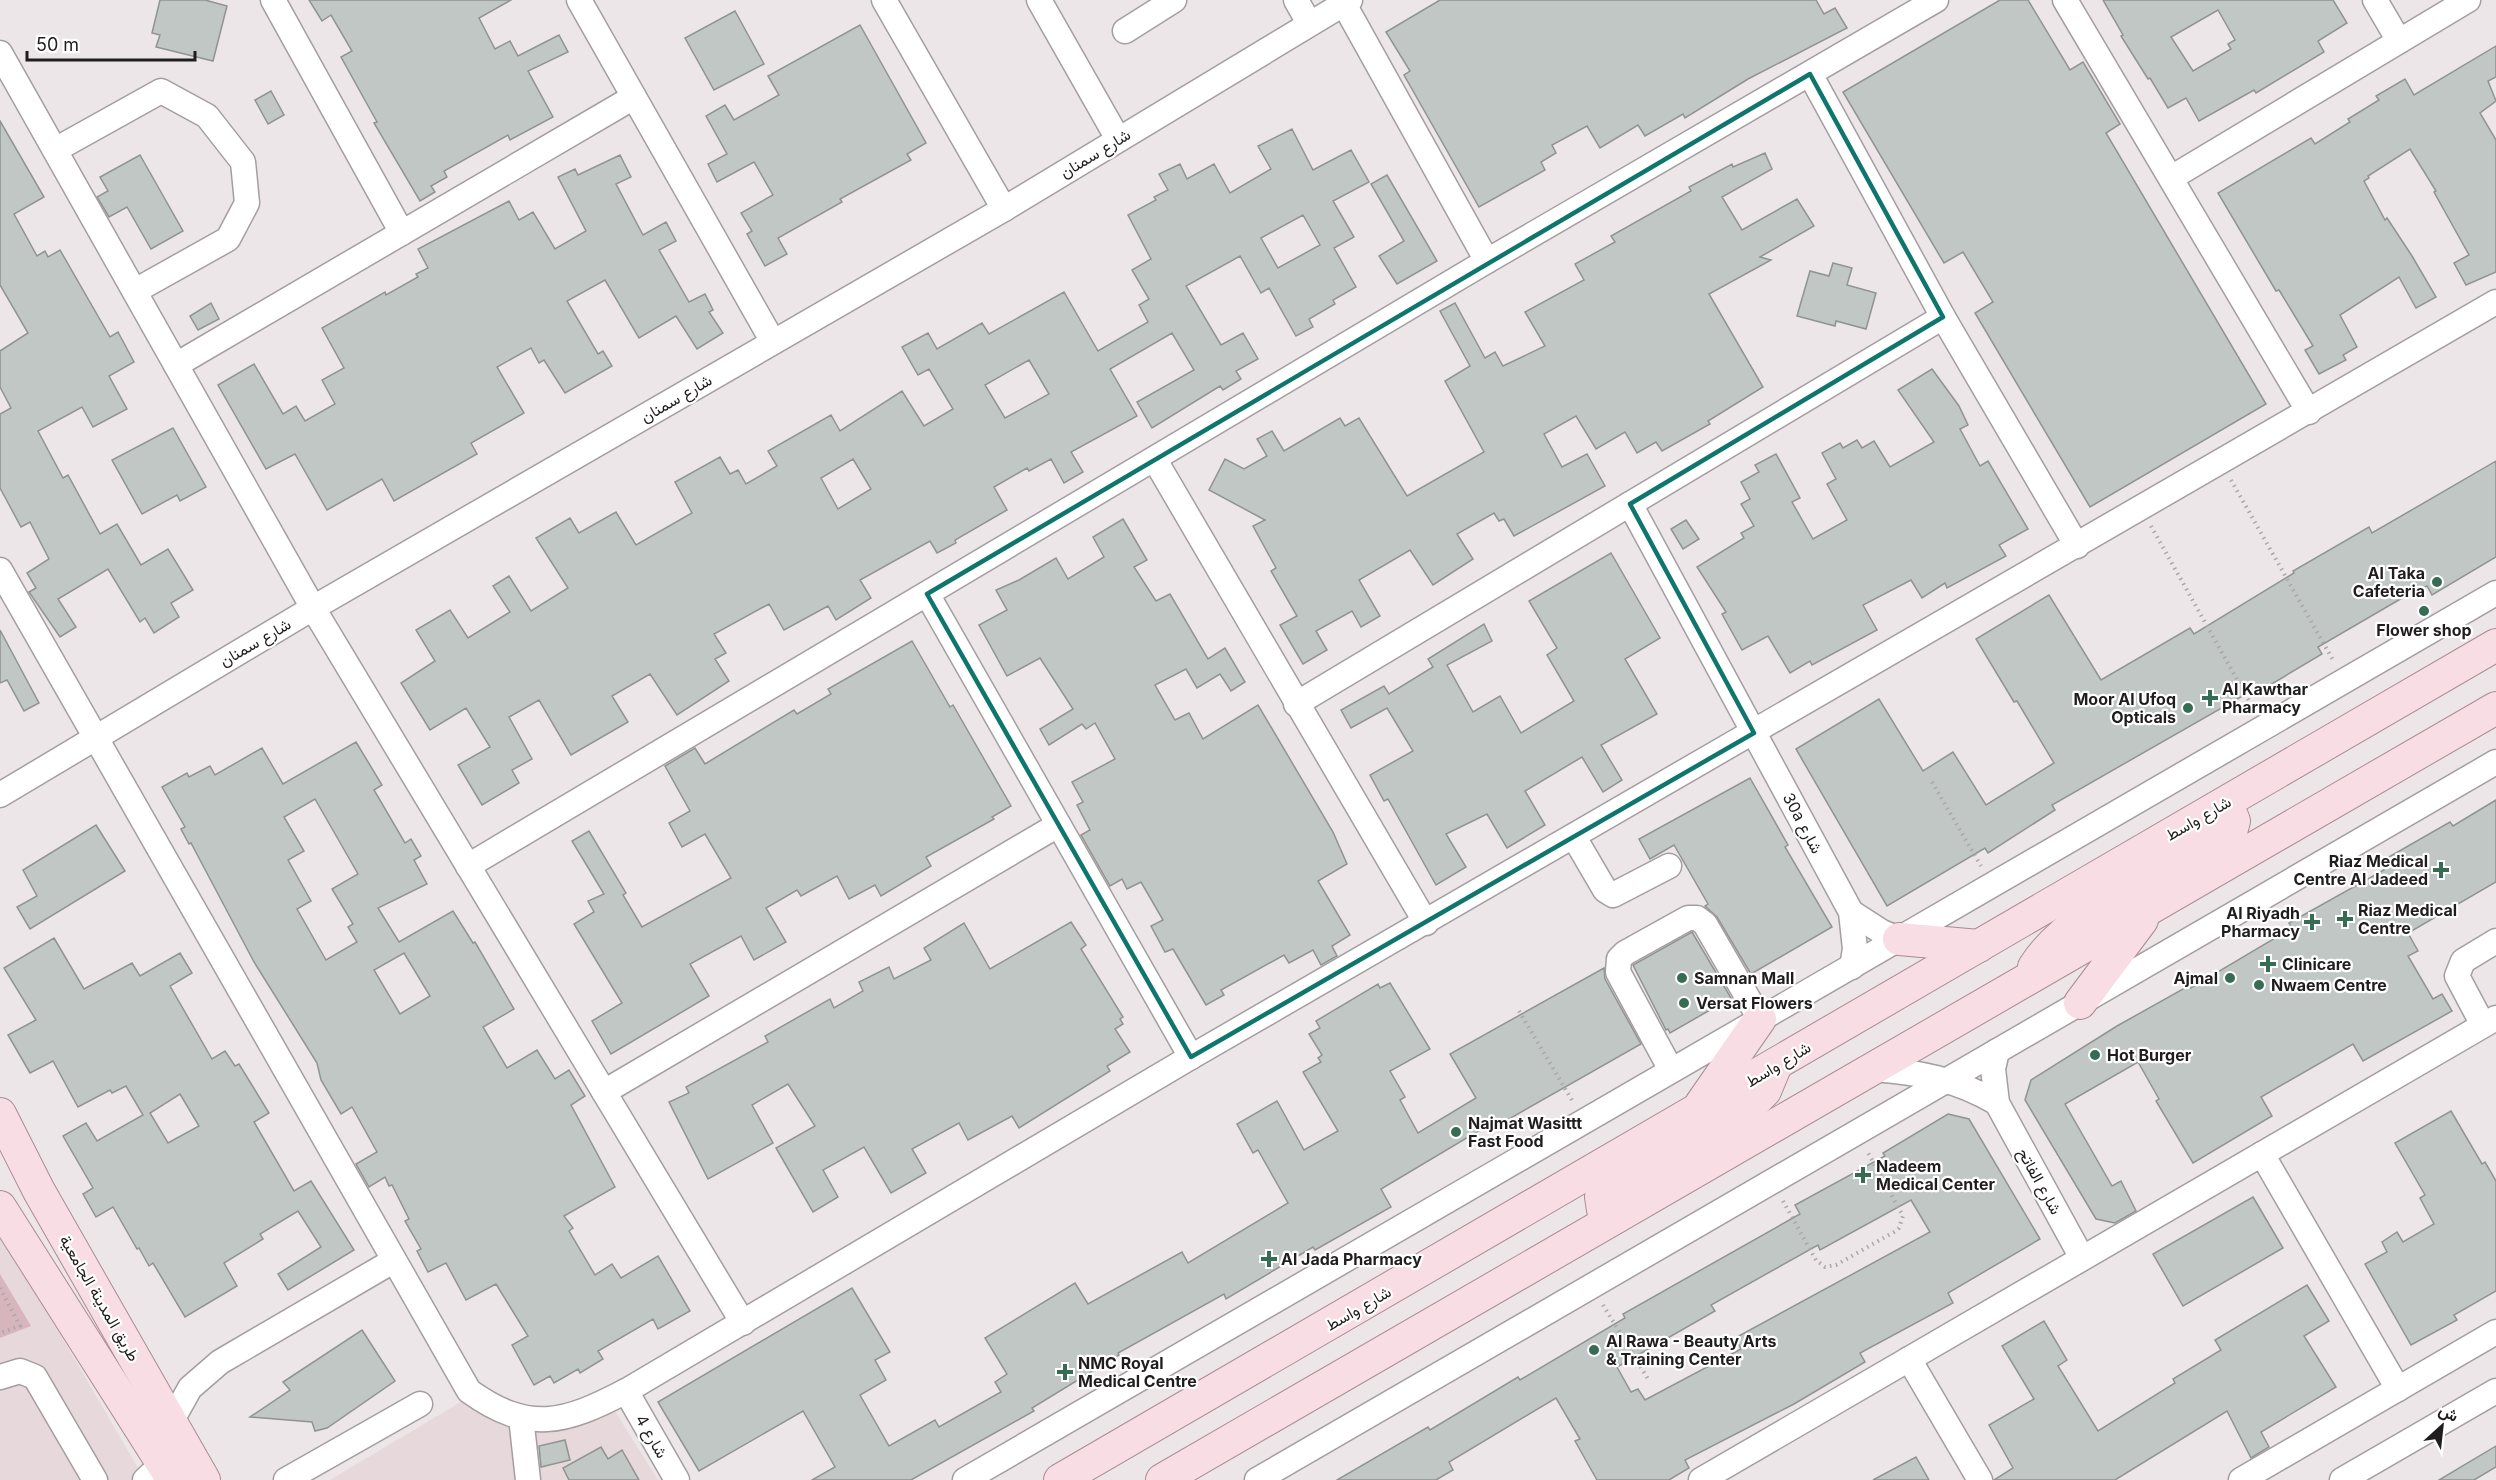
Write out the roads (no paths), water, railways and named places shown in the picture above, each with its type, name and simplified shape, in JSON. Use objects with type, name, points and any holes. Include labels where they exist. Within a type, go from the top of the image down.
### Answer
[{"type":"main road","name":"شارع واسط","points":[[1060,1480],[2496,645]]},
{"type":"main road","points":[[1161,1480],[2496,708]]},
{"type":"main road","points":[[2025,980],[2041,955],[2066,930],[2231,832],[2234,821],[2232,816],[2213,810]]},
{"type":"main road","points":[[2080,1003],[2150,908]]},
{"type":"main road","points":[[1899,939],[1979,946]]},
{"type":"main road","points":[[1694,1113],[1760,1018]]},
{"type":"main road","points":[[1616,1217],[1603,1210],[1601,1197],[1605,1192],[1746,1110],[1765,1091],[1775,1066]]},
{"type":"main road","name":"طريق المدينة الجامعية","points":[[0,1114],[39,1191],[204,1480]]},
{"type":"main road","name":"طريق المدينة الجامعية","points":[[0,1207],[160,1474]]},
{"type":"street","points":[[273,0],[402,233]]},
{"type":"street","points":[[579,0],[773,342]]},
{"type":"street","points":[[885,0],[1004,209]]},
{"type":"street","points":[[1039,0],[1118,139]]},
{"type":"street","points":[[1125,31],[1174,0]]},
{"type":"street","points":[[1296,0],[1310,23]]},
{"type":"street","points":[[468,866],[1155,460],[1486,261],[1936,0]]},
{"type":"street","points":[[2065,0],[2309,412]]},
{"type":"street","points":[[2375,0],[2399,40]]},
{"type":"street","points":[[2170,178],[2468,0]]},
{"type":"street","points":[[1347,2],[1486,261]]},
{"type":"street","name":"شارع سمنان","points":[[0,795],[314,608],[1004,209],[1347,2]]},
{"type":"street","points":[[0,53],[314,608],[743,1323]]},
{"type":"street","points":[[1810,74],[1943,317],[2077,546]]},
{"type":"street","points":[[55,150],[161,91],[207,116],[243,162],[247,203],[228,239],[135,291]]},
{"type":"street","points":[[176,364],[634,97]]},
{"type":"street","points":[[0,570],[469,1391],[502,1411],[521,1417],[563,1418],[585,1412],[626,1391],[1191,1057],[2142,509],[2496,302]]},
{"type":"street","points":[[1296,704],[1943,317]]},
{"type":"street","points":[[1155,460],[1296,704],[1426,922]]},
{"type":"street","name":"30a شارع","points":[[1630,504],[1851,912],[1855,949],[1852,967]]},
{"type":"street","points":[[965,1480],[2496,593]]},
{"type":"street","points":[[927,594],[1191,1057]]},
{"type":"street","points":[[1257,1480],[2496,762]]},
{"type":"street","points":[[604,1092],[1058,825]]},
{"type":"street","points":[[1574,837],[1605,890],[1613,895],[1670,866]]},
{"type":"street","name":"30a شارع","points":[[1851,912],[1882,932],[1899,939]]},
{"type":"street","points":[[1671,1070],[1618,972],[1617,963],[1625,953],[1688,918],[1697,918],[1705,924],[1760,1018]]},
{"type":"street","points":[[1701,1480],[2490,1022],[2457,976],[2463,961],[2496,941]]},
{"type":"street","name":"شارع الفاتح","points":[[1996,1052],[1993,1069],[1997,1103],[2082,1258]]},
{"type":"street","points":[[1872,1069],[1919,1072],[1949,1080],[1997,1103]]},
{"type":"street","points":[[2262,1154],[2398,1389]]},
{"type":"street","points":[[171,1422],[190,1388],[220,1362],[393,1261]]},
{"type":"street","points":[[2241,1480],[2267,1474],[2398,1389],[2496,1332]]},
{"type":"street","points":[[1909,1359],[1980,1480]]},
{"type":"street","points":[[0,1377],[20,1371],[35,1377],[95,1480]]},
{"type":"street","name":"شارع 4","points":[[626,1391],[678,1480]]},
{"type":"street","points":[[2342,1480],[2496,1391]]},
{"type":"street","points":[[286,1480],[420,1404]]},
{"type":"street","points":[[521,1417],[528,1480]]},
{"type":"place","name":"Al Taka Cafeteria","points":[[2437,582]]},
{"type":"place","name":"Flower shop","points":[[2424,611]]},
{"type":"place","name":"Al Kawthar Pharmacy","points":[[2210,698]]},
{"type":"place","name":"Moor Al Ufoq Opticals","points":[[2188,708]]},
{"type":"place","name":"Riaz Medical Centre Al Jadeed","points":[[2441,870]]},
{"type":"place","name":"Riaz Medical Centre","points":[[2345,919]]},
{"type":"place","name":"Al Riyadh Pharmacy","points":[[2312,922]]},
{"type":"place","name":"Clinicare","points":[[2268,964]]},
{"type":"place","name":"Samnan Mall","points":[[1682,978]]},
{"type":"place","name":"Ajmal","points":[[2230,978]]},
{"type":"place","name":"Nwaem Centre","points":[[2259,985]]},
{"type":"place","name":"Versat Flowers","points":[[1684,1003]]},
{"type":"place","name":"Hot Burger","points":[[2095,1055]]},
{"type":"place","name":"Najmat Wasittt Fast Food","points":[[1456,1132]]},
{"type":"place","name":"Nadeem Medical Center","points":[[1863,1175]]},
{"type":"place","name":"Al Jada Pharmacy","points":[[1269,1259]]},
{"type":"place","name":"Al Rawa - Beauty Arts & Training Center","points":[[1594,1350]]},
{"type":"place","name":"NMC Royal Medical Centre","points":[[1065,1372]]}]
